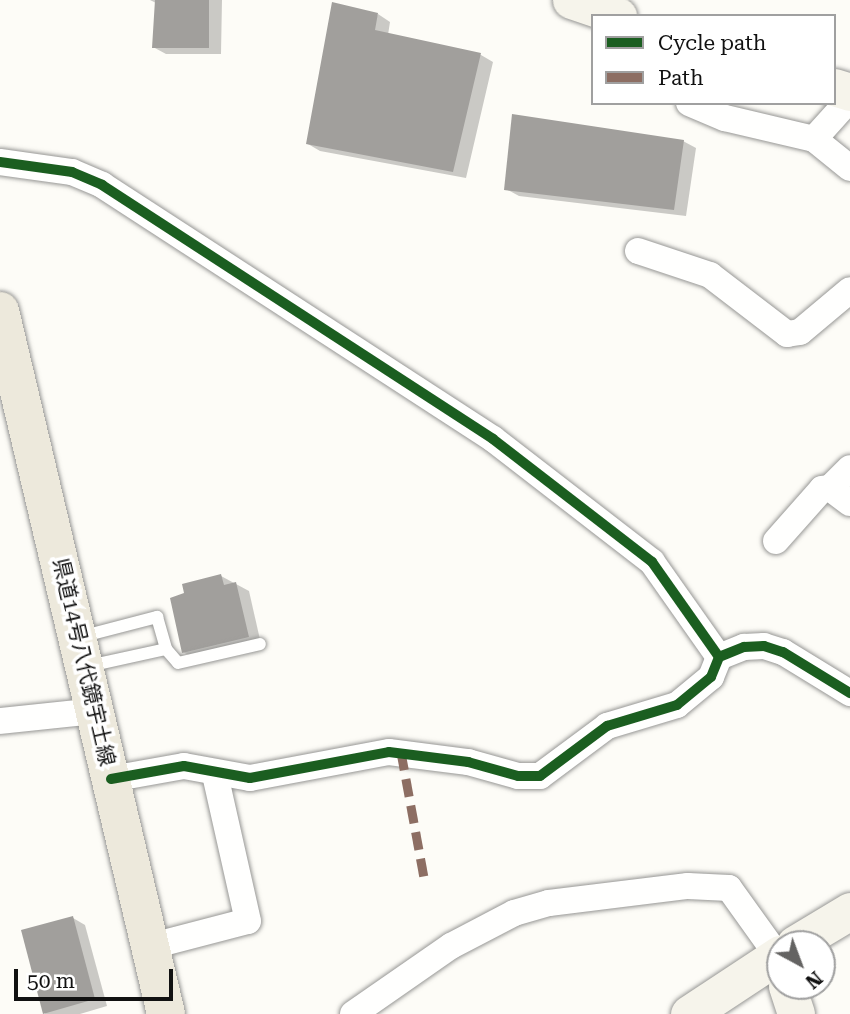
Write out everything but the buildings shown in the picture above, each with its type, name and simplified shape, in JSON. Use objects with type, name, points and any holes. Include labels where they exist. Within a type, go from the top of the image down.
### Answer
[{"type":"main road","name":"県道14号八代鏡宇土線","points":[[0,311],[83,652],[166,1014]]},
{"type":"main road","points":[[825,930],[850,911]]},
{"type":"main road","points":[[689,1014],[766,971]]},
{"type":"street","points":[[814,139],[850,99]]},
{"type":"street","points":[[694,105],[725,118],[814,139],[850,168]]},
{"type":"street","points":[[0,162],[72,172],[102,185],[493,439],[652,562],[719,657]]},
{"type":"street","points":[[638,251],[710,275],[787,334],[800,332],[850,290]]},
{"type":"street","points":[[776,541],[822,489],[840,495],[850,468]]},
{"type":"street","points":[[111,779],[184,766],[215,774],[250,778],[401,752],[518,776],[540,776],[607,726],[677,705],[711,677],[719,657],[744,647],[764,646],[796,658],[850,693]]},
{"type":"street","points":[[0,721],[95,711]]},
{"type":"street","points":[[149,947],[248,921],[215,774]]},
{"type":"street","points":[[353,1014],[475,932],[514,913],[549,903],[688,886],[729,888],[766,937]]},
{"type":"lane","points":[[83,652],[157,617],[166,649],[178,663],[260,644]]},
{"type":"lane","points":[[83,652],[166,649]]},
{"type":"marked path","points":[[401,752],[424,877]]},
{"type":"cycle path","points":[[0,162],[72,172],[102,185],[493,439],[652,562],[719,657]]},
{"type":"cycle path","points":[[111,779],[184,766],[250,778],[389,752],[468,762],[518,776],[540,776],[607,726],[677,705],[711,677],[719,657],[744,647],[764,646],[783,652],[850,693]]}]
